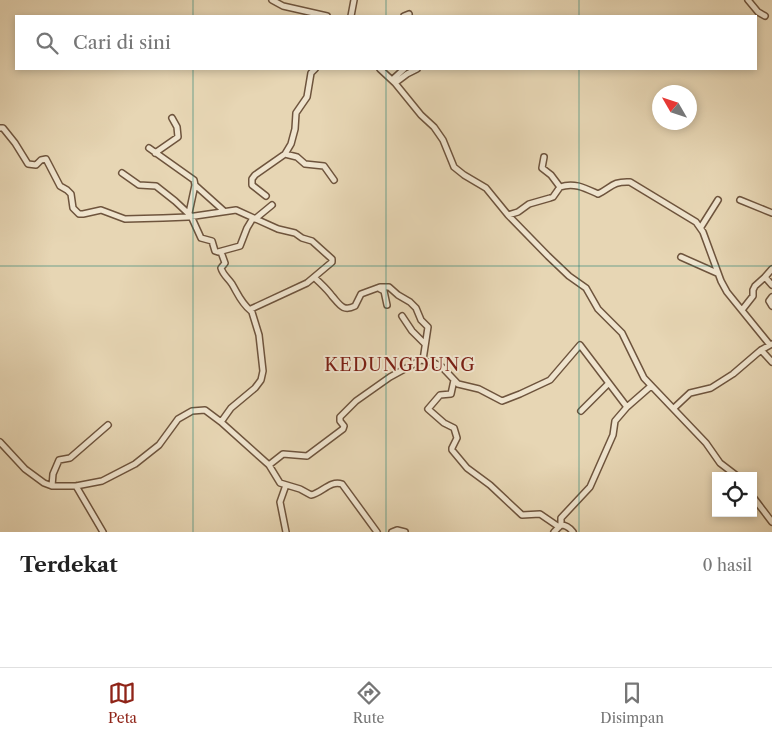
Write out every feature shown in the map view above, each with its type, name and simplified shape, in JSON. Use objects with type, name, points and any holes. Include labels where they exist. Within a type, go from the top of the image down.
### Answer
[{"type":"street","points":[[272,0],[284,6],[323,15]]},
{"type":"street","points":[[351,15],[354,0]]},
{"type":"street","points":[[748,0],[758,12],[765,16]]},
{"type":"street","points":[[266,196],[252,185],[253,177],[285,154],[293,140],[296,113],[307,98],[314,70]]},
{"type":"street","points":[[381,70],[434,127],[443,140],[454,167],[486,188],[508,215],[548,256],[569,276],[586,288],[598,309],[622,334],[644,378],[706,443],[720,463],[732,472]]},
{"type":"street","points":[[393,82],[403,70]]},
{"type":"street","points":[[393,82],[415,70]]},
{"type":"street","points":[[156,153],[178,137],[177,127],[172,118]]},
{"type":"street","points":[[0,128],[3,128],[10,136],[28,164],[36,165],[41,160],[46,159],[60,186],[71,194],[73,208],[78,214],[105,210],[127,219],[238,210],[254,219],[312,241],[332,258],[332,262],[315,278],[251,310]]},
{"type":"street","points":[[149,148],[194,180],[195,185],[190,215]]},
{"type":"street","points":[[285,154],[297,157],[305,164],[324,166],[334,180]]},
{"type":"street","points":[[544,157],[542,168],[551,175],[560,187]]},
{"type":"street","points":[[122,173],[139,185],[156,186],[190,215],[202,239],[212,241],[215,250],[221,252],[240,246],[247,228],[254,219],[272,205]]},
{"type":"street","points":[[508,215],[518,212],[529,204],[554,197],[560,187],[566,185],[576,185],[598,194],[615,183],[630,182],[696,222],[701,227],[717,273],[727,292],[771,344],[733,374],[711,388],[690,393],[674,408]]},
{"type":"street","points":[[195,185],[224,211]]},
{"type":"street","points":[[701,227],[718,200]]},
{"type":"street","points":[[740,200],[772,213]]},
{"type":"street","points":[[221,252],[224,263],[221,268],[222,272],[232,284],[243,303],[251,310],[259,334],[262,376],[255,388],[231,408],[221,422]]},
{"type":"street","points":[[681,257],[717,273]]},
{"type":"street","points":[[742,310],[754,295],[753,290],[755,286],[772,269]]},
{"type":"street","points":[[765,277],[772,285]]},
{"type":"street","points":[[315,278],[339,306],[344,308],[355,306],[361,294],[382,286],[391,288],[410,302],[416,308],[421,320],[428,326],[423,360]]},
{"type":"street","points":[[375,289],[384,291],[387,305]]},
{"type":"street","points":[[772,297],[769,301],[772,306]]},
{"type":"street","points":[[402,316],[412,332],[425,344]]},
{"type":"street","points":[[269,465],[283,454],[304,457],[311,454],[343,429],[344,426],[340,421],[340,417],[356,401],[397,372],[423,360],[442,367],[458,384],[479,389],[498,400],[508,399],[550,380],[580,345],[608,384],[627,406]]},
{"type":"street","points":[[761,350],[772,362]]},
{"type":"street","points":[[454,380],[451,394],[440,395],[428,409],[444,423],[454,428],[457,438],[452,450],[467,468],[490,485],[522,514],[540,514],[560,526],[568,527],[573,532]]},
{"type":"street","points":[[581,411],[608,384]]},
{"type":"street","points":[[554,532],[560,526],[561,518],[590,487],[613,435],[614,421],[627,406],[651,386]]},
{"type":"street","points":[[0,442],[33,476],[52,486],[76,486],[102,482],[135,464],[155,449],[173,424],[184,414],[205,410],[269,465],[278,479],[286,485],[311,495],[317,494],[338,482],[342,484],[377,532]]},
{"type":"street","points":[[52,486],[53,474],[59,460],[70,458],[108,425]]},
{"type":"street","points":[[286,485],[280,502],[286,532]]},
{"type":"street","points":[[76,486],[103,532]]},
{"type":"street","points":[[757,502],[772,522]]},
{"type":"street","points":[[392,532],[396,530],[405,532]]},
{"type":"district","name":"KEDUNGDUNG","points":[[400,365]]}]
